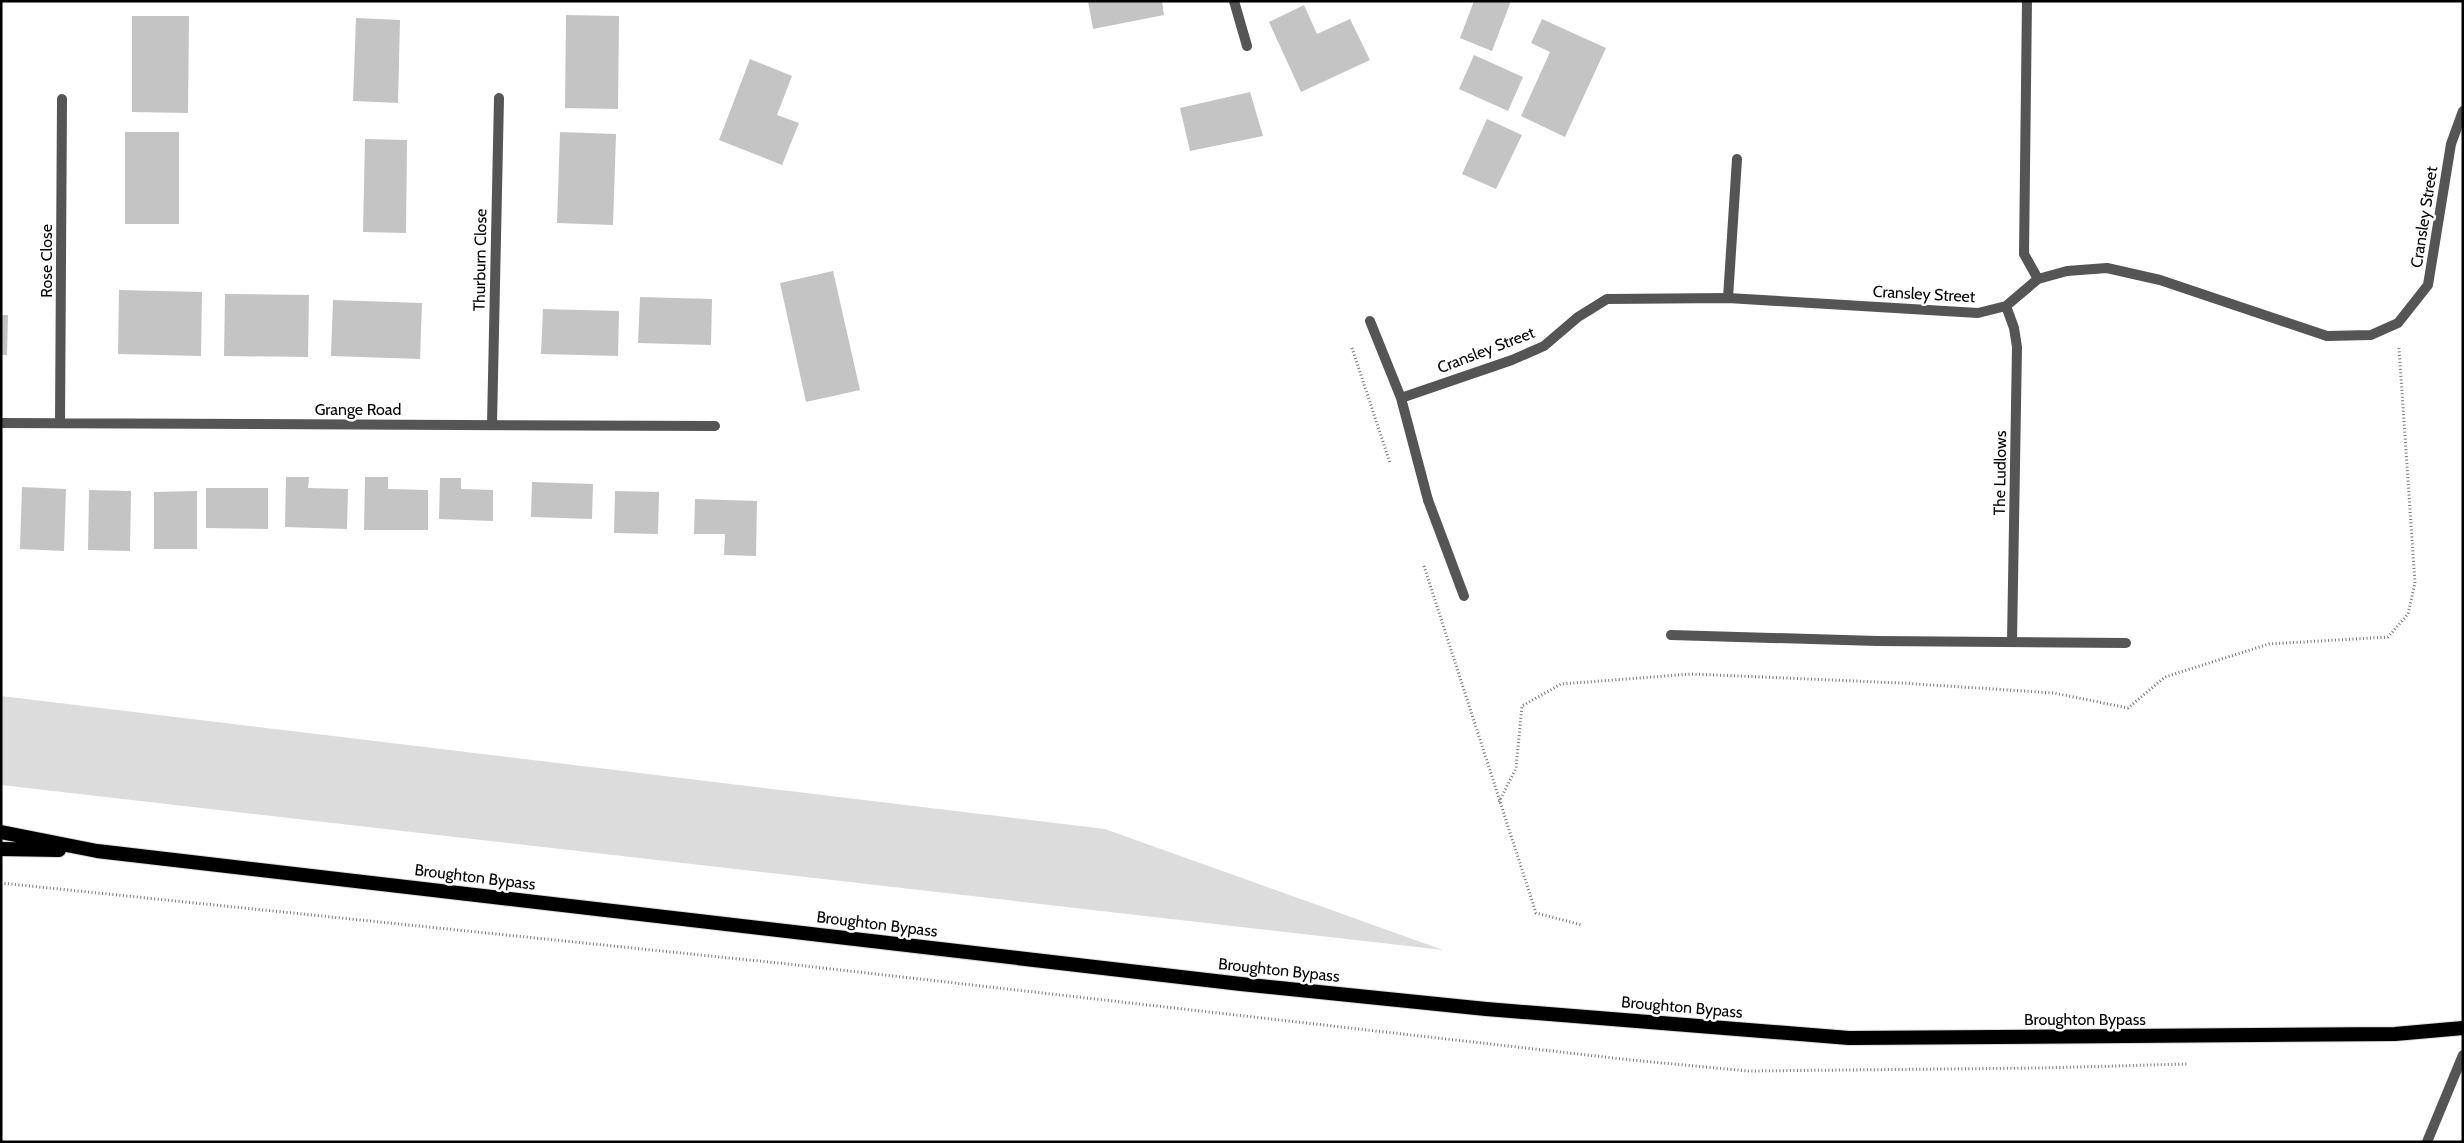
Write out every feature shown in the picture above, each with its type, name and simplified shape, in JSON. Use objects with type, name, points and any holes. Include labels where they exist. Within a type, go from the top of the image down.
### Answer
[{"type":"highway","name":"Broughton Bypass","points":[[1,832],[98,851],[1241,984],[1486,1009],[1682,1025],[1849,1038],[2395,1034],[2463,1028]]},
{"type":"highway","name":"Broughton Bypass","points":[[1,849],[98,851]]},
{"type":"street","points":[[1234,1],[1247,46]]},
{"type":"street","points":[[2027,1],[2024,254],[2038,278]]},
{"type":"street","name":"Thurburn Close","points":[[492,424],[499,98]]},
{"type":"street","name":"Rose Close","points":[[60,423],[62,100]]},
{"type":"street","name":"Cransley Street","points":[[1401,398],[1512,360],[1544,346],[1578,317],[1607,300],[1728,298],[1978,313],[2006,306],[2038,278],[2068,270],[2107,268],[2160,280],[2327,336],[2371,335],[2398,323],[2428,285],[2451,144],[2463,111]]},
{"type":"street","points":[[1728,298],[1736,159]]},
{"type":"street","name":"The Ludlows","points":[[2006,306],[2014,328],[2017,347],[2012,642]]},
{"type":"street","points":[[1370,321],[1401,398],[1428,500],[1464,596]]},
{"type":"street","name":"Grange Road","points":[[1,423],[715,426]]},
{"type":"street","points":[[1671,636],[1877,641],[2126,643]]},
{"type":"street","points":[[2427,1142],[2463,1055]]},
{"type":"path","points":[[1351,345],[1393,472]]},
{"type":"path","points":[[1424,565],[1536,913],[1582,925]]},
{"type":"shaded area","points":[[1,696],[1105,829],[1443,950],[1,785]]},
{"type":"building","points":[[1088,1],[1162,1],[1164,15],[1093,29]]},
{"type":"building","points":[[1474,1],[1511,1],[1492,51],[1460,38]]},
{"type":"building","points":[[1304,5],[1317,34],[1350,19],[1370,60],[1301,92],[1269,22]]},
{"type":"building","points":[[566,15],[619,16],[618,109],[565,108]]},
{"type":"building","points":[[132,16],[189,16],[188,113],[132,112]]},
{"type":"building","points":[[356,18],[400,20],[398,103],[353,101]]},
{"type":"building","points":[[1542,19],[1606,48],[1565,137],[1521,116],[1550,52],[1531,43]]},
{"type":"building","points":[[1474,55],[1523,77],[1508,111],[1459,89]]},
{"type":"building","points":[[750,59],[792,76],[777,115],[799,123],[782,165],[719,140]]},
{"type":"building","points":[[1250,92],[1263,136],[1190,151],[1180,108]]},
{"type":"building","points":[[1487,119],[1522,135],[1496,189],[1462,174]]},
{"type":"building","points":[[125,132],[179,132],[179,224],[125,224]]},
{"type":"building","points":[[560,132],[616,134],[613,225],[557,223]]},
{"type":"building","points":[[365,139],[407,140],[406,233],[363,232]]},
{"type":"building","points":[[833,271],[860,390],[806,402],[780,283]]},
{"type":"building","points":[[119,290],[202,292],[201,356],[118,354]]},
{"type":"building","points":[[225,294],[309,295],[308,357],[224,356]]},
{"type":"building","points":[[640,297],[712,299],[711,345],[638,343]]},
{"type":"building","points":[[333,300],[422,303],[420,359],[331,356]]},
{"type":"building","points":[[543,309],[619,311],[618,356],[541,354]]},
{"type":"building","points":[[1,315],[8,315],[7,355],[1,355]]},
{"type":"building","points":[[286,477],[309,477],[308,488],[348,489],[347,529],[285,527]]},
{"type":"building","points":[[365,477],[388,477],[388,489],[428,490],[428,530],[364,530]]},
{"type":"building","points":[[440,478],[461,478],[461,489],[493,490],[493,521],[439,519]]},
{"type":"building","points":[[532,482],[593,484],[592,519],[531,517]]},
{"type":"building","points":[[22,487],[66,489],[64,551],[20,549]]},
{"type":"building","points":[[206,488],[268,488],[268,529],[206,528]]},
{"type":"building","points":[[89,490],[131,491],[130,551],[88,550]]},
{"type":"building","points":[[197,491],[197,549],[154,549],[154,492]]},
{"type":"building","points":[[615,491],[659,492],[658,534],[614,533]]},
{"type":"building","points":[[695,499],[757,501],[756,556],[724,555],[725,534],[694,534]]}]
